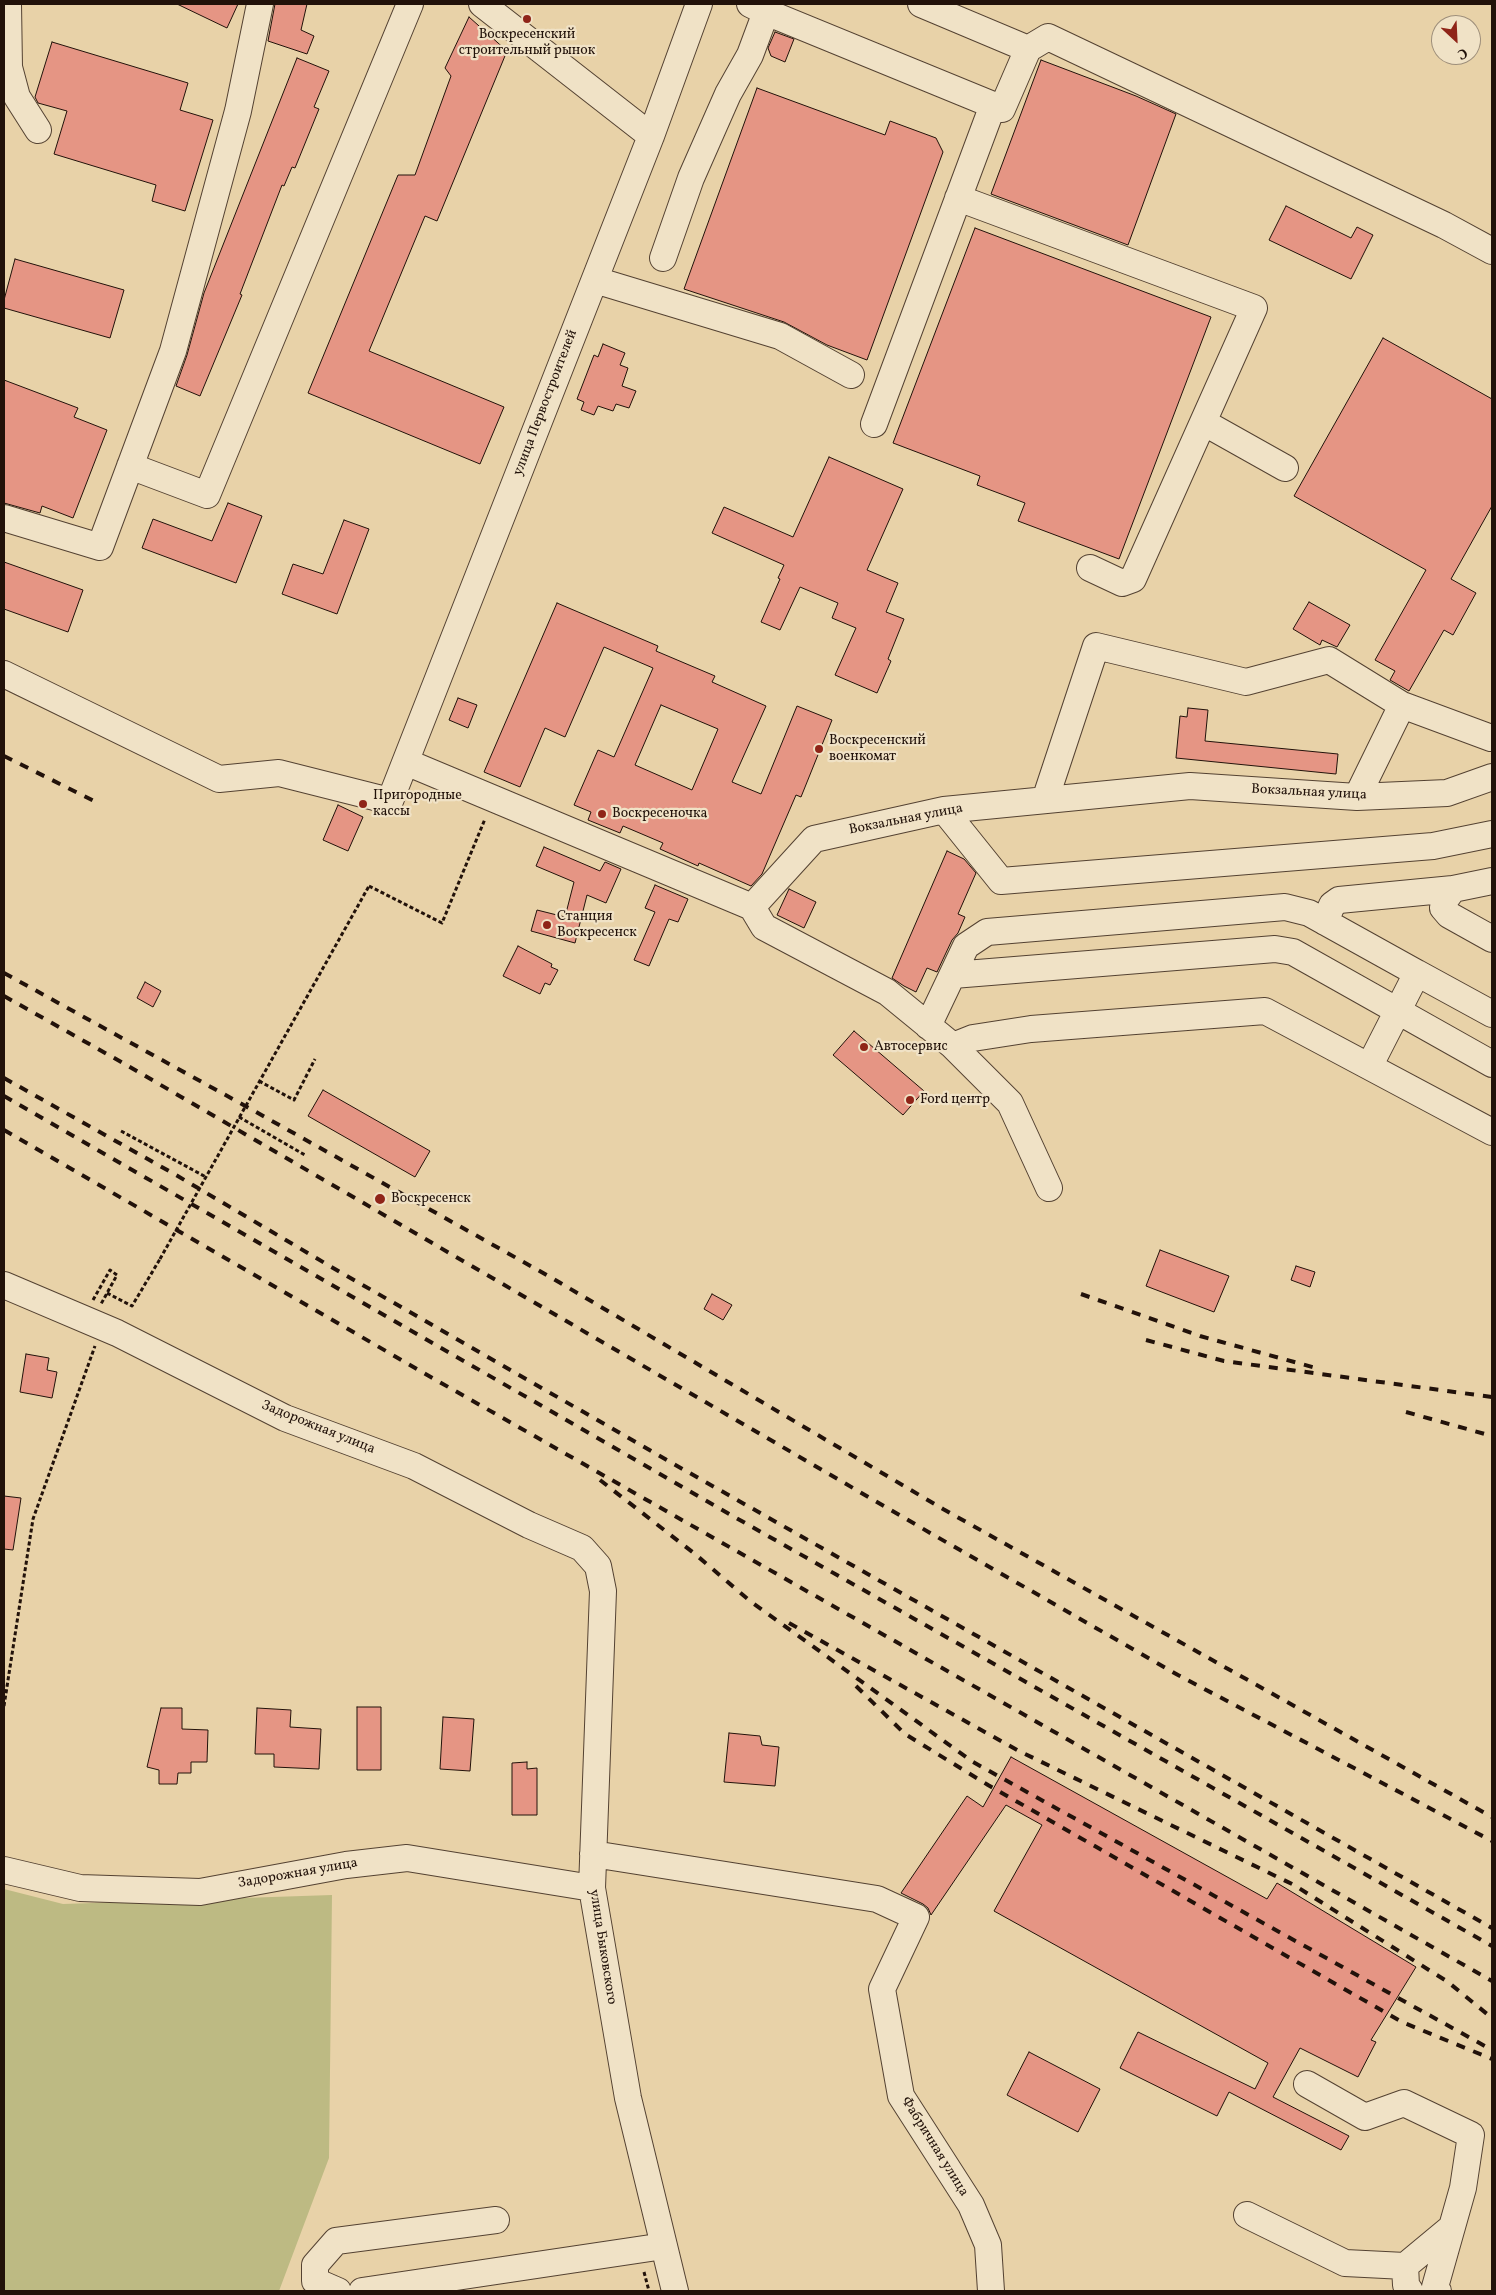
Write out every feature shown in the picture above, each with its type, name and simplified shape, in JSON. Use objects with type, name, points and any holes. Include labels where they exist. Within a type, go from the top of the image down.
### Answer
[{"type":"street","points":[[8,4],[9,67],[17,97],[38,130]]},
{"type":"street","points":[[4,518],[100,548],[173,351],[238,111],[260,4]]},
{"type":"street","points":[[130,466],[207,496],[410,4]]},
{"type":"street","points":[[482,4],[651,136]]},
{"type":"street","name":"улица Первостроителей","points":[[4,674],[219,779],[280,773],[390,801],[651,136],[699,4]]},
{"type":"street","points":[[921,4],[1028,49]]},
{"type":"street","points":[[663,258],[691,178],[728,94],[750,55],[758,8],[1002,109],[1028,49],[1048,37],[1435,221],[1492,251]]},
{"type":"street","points":[[874,424],[993,106]]},
{"type":"street","points":[[958,198],[1254,308],[1133,579],[1122,583],[1090,568]]},
{"type":"street","points":[[594,280],[780,336],[851,375]]},
{"type":"street","points":[[1203,422],[1285,468]]},
{"type":"street","points":[[1045,800],[1096,646],[1246,682],[1329,660],[1402,705],[1492,738]]},
{"type":"street","points":[[1357,797],[1402,705]]},
{"type":"street","points":[[406,762],[752,907],[764,927],[887,992],[953,1046],[1010,1103],[1049,1188]]},
{"type":"street","name":"Вокзальная улица","points":[[752,907],[814,839],[944,810],[1190,786],[1357,797],[1447,793],[1492,776]]},
{"type":"street","points":[[944,810],[1001,881],[1433,846],[1492,834]]},
{"type":"street","points":[[1325,922],[1332,905],[1339,900],[1453,889],[1492,881]]},
{"type":"street","points":[[1453,889],[1445,900],[1443,908],[1449,915],[1492,939]]},
{"type":"street","points":[[928,1026],[966,946],[987,932],[1285,907],[1309,913],[1492,1014]]},
{"type":"street","points":[[953,974],[1275,949],[1292,952],[1492,1064]]},
{"type":"street","points":[[1370,1065],[1418,973]]},
{"type":"street","points":[[953,1046],[973,1038],[1031,1029],[1265,1011],[1370,1065],[1492,1132]]},
{"type":"street","name":"Задорожная улица","points":[[4,1285],[93,1323],[285,1418],[414,1466],[529,1525],[582,1548],[598,1566]]},
{"type":"street","name":"улица Быковского","points":[[598,1566],[602,1591],[592,1888],[628,2098],[675,2291]]},
{"type":"street","name":"Фабричная улица","points":[[593,1854],[877,1899],[916,1917],[882,1989],[901,2096],[971,2205],[988,2245],[991,2291]]},
{"type":"street","name":"Задорожная улица","points":[[4,1870],[80,1888],[200,1892],[346,1865],[407,1858],[592,1888]]},
{"type":"street","points":[[1307,2084],[1365,2117],[1404,2102],[1471,2135],[1463,2188],[1435,2287],[1438,2291]]},
{"type":"street","points":[[1247,2214],[1345,2263],[1406,2266],[1452,2226]]},
{"type":"street","points":[[338,2291],[308,2286],[316,2264],[336,2241],[496,2220]]},
{"type":"street","points":[[362,2291],[664,2246]]},
{"type":"street","points":[[1406,2266],[1406,2285],[1410,2291]]},
{"type":"path","points":[[4,1706],[33,1518],[110,1270],[117,1275],[107,1293],[132,1306],[369,886],[442,923],[493,798]]},
{"type":"path","points":[[259,1081],[294,1100],[315,1059]]},
{"type":"path","points":[[239,1117],[305,1155]]},
{"type":"path","points":[[121,1131],[206,1177]]},
{"type":"shaded area","points":[[4,1889],[63,1904],[332,1895],[329,2158],[279,2291],[4,2291]]},
{"type":"building","points":[[177,4],[238,4],[227,28]]},
{"type":"building","points":[[275,4],[307,4],[301,30],[314,36],[307,54],[268,41]]},
{"type":"building","points":[[469,17],[507,51],[437,221],[425,216],[369,351],[504,407],[480,464],[308,393],[398,175],[415,175],[451,76],[445,68]]},
{"type":"building","points":[[775,32],[794,39],[785,62],[771,56],[768,48]]},
{"type":"building","points":[[52,42],[188,83],[180,110],[213,120],[185,211],[152,201],[156,185],[54,154],[67,111],[38,103],[35,97]]},
{"type":"building","points":[[297,58],[329,71],[314,107],[319,109],[295,168],[292,167],[284,186],[282,185],[240,294],[242,295],[200,396],[176,386],[187,355],[204,293]]},
{"type":"building","points":[[1041,60],[1136,96],[1176,114],[1128,245],[991,194]]},
{"type":"building","points":[[757,88],[885,135],[890,121],[936,138],[943,152],[867,360],[827,345],[784,322],[684,289]]},
{"type":"building","points":[[1286,206],[1351,238],[1357,227],[1373,235],[1351,279],[1269,240]]},
{"type":"building","points":[[975,228],[1211,317],[1119,559],[1018,521],[1025,503],[977,485],[980,476],[893,443]]},
{"type":"building","points":[[15,259],[124,290],[110,338],[4,308],[4,300]]},
{"type":"building","points":[[1383,338],[1492,399],[1492,506],[1451,579],[1476,593],[1453,635],[1444,630],[1409,691],[1390,680],[1395,671],[1375,660],[1426,570],[1294,496]]},
{"type":"building","points":[[603,344],[625,353],[620,365],[628,368],[622,386],[636,391],[629,408],[616,404],[613,411],[598,406],[594,415],[581,410],[584,402],[577,399],[594,355],[598,357]]},
{"type":"building","points":[[4,380],[78,408],[74,417],[107,430],[73,518],[42,506],[40,513],[4,503]]},
{"type":"building","points":[[829,457],[903,489],[867,570],[898,583],[886,612],[904,619],[888,659],[891,661],[877,693],[835,675],[856,628],[832,618],[838,603],[800,587],[780,630],[761,622],[780,579],[778,578],[784,565],[712,533],[724,507],[793,537]]},
{"type":"building","points":[[228,503],[262,516],[236,583],[142,548],[153,519],[212,541]]},
{"type":"building","points":[[344,520],[369,529],[337,614],[282,594],[293,564],[323,574]]},
{"type":"building","points":[[4,562],[83,590],[68,632],[4,609]]},
{"type":"building","points":[[1309,602],[1350,625],[1337,647],[1322,640],[1320,645],[1293,629]]},
{"type":"building","points":[[557,603],[658,646],[656,651],[715,676],[712,682],[766,706],[732,782],[761,794],[797,706],[832,720],[801,797],[796,795],[762,874],[751,886],[699,863],[698,866],[660,849],[663,843],[623,826],[620,833],[588,820],[591,812],[574,805],[598,750],[614,757],[653,668],[604,647],[565,737],[545,728],[520,787],[484,772]],"holes":[[[661,705],[718,729],[692,790],[635,765]]]},
{"type":"building","points":[[458,698],[477,705],[468,728],[449,720]]},
{"type":"building","points":[[1188,708],[1208,710],[1205,741],[1338,754],[1336,774],[1176,758],[1180,716],[1187,717]]},
{"type":"building","points":[[338,805],[363,817],[348,851],[323,840]]},
{"type":"building","points":[[544,847],[600,871],[605,862],[621,869],[606,903],[587,895],[575,943],[531,931],[537,910],[565,917],[574,882],[536,866]]},
{"type":"building","points":[[947,851],[964,859],[976,873],[958,914],[965,917],[958,933],[952,940],[937,972],[927,968],[916,992],[892,978]]},
{"type":"building","points":[[655,885],[688,899],[678,922],[669,919],[649,966],[634,960],[655,912],[645,908]]},
{"type":"building","points":[[789,889],[816,902],[804,928],[777,915]]},
{"type":"building","points":[[518,946],[552,964],[551,967],[558,970],[550,985],[545,983],[540,994],[503,976]]},
{"type":"building","points":[[145,982],[161,991],[153,1007],[137,998]]},
{"type":"building","points":[[854,1031],[924,1091],[903,1115],[833,1055]]},
{"type":"building","points":[[323,1090],[430,1151],[415,1177],[308,1116]]},
{"type":"building","points":[[1160,1250],[1229,1276],[1214,1312],[1146,1286]]},
{"type":"building","points":[[1296,1266],[1315,1272],[1310,1287],[1291,1280]]},
{"type":"building","points":[[712,1294],[732,1305],[723,1320],[704,1309]]},
{"type":"building","points":[[26,1354],[49,1358],[47,1370],[57,1372],[52,1398],[20,1392]]},
{"type":"building","points":[[4,1496],[21,1498],[13,1550],[4,1549]]},
{"type":"building","points":[[357,1707],[381,1707],[381,1770],[357,1770]]},
{"type":"building","points":[[161,1708],[182,1708],[182,1729],[208,1730],[207,1762],[191,1762],[191,1773],[178,1773],[177,1784],[159,1784],[159,1770],[147,1767]]},
{"type":"building","points":[[257,1708],[291,1710],[290,1727],[321,1729],[319,1769],[274,1767],[274,1754],[255,1754]]},
{"type":"building","points":[[443,1717],[474,1719],[470,1771],[440,1769]]},
{"type":"building","points":[[729,1733],[760,1736],[762,1745],[779,1747],[775,1786],[724,1782]]},
{"type":"building","points":[[1011,1757],[1267,1899],[1277,1883],[1416,1967],[1371,2040],[1376,2042],[1358,2077],[1300,2048],[1273,2097],[1349,2136],[1341,2150],[1229,2092],[1217,2116],[1120,2068],[1138,2032],[1255,2089],[1268,2063],[994,1911],[1042,1825],[1006,1805],[931,1915],[928,1908],[923,1904],[901,1893],[967,1796],[983,1807]]},
{"type":"building","points":[[527,1762],[527,1769],[537,1768],[537,1815],[512,1815],[512,1763]]},
{"type":"building","points":[[1029,2052],[1100,2089],[1078,2132],[1007,2095]]},
{"type":"railway","points":[[4,756],[94,801]]},
{"type":"railway","points":[[4,973],[552,1278],[943,1509],[1492,1817]]},
{"type":"railway","points":[[4,996],[123,1063],[1178,1675],[1492,1841]]},
{"type":"railway","points":[[4,1078],[176,1175],[328,1265],[672,1463],[1492,1928]]},
{"type":"railway","points":[[4,1096],[731,1515],[1492,1946]]},
{"type":"railway","points":[[4,1130],[436,1380],[1492,1981]]},
{"type":"railway","points":[[1081,1294],[1200,1336],[1316,1368]]},
{"type":"railway","points":[[1146,1340],[1224,1361],[1492,1397]]},
{"type":"railway","points":[[1406,1412],[1492,1436]]},
{"type":"railway","points":[[600,1480],[695,1554],[750,1601],[973,1762],[1492,2050]]},
{"type":"railway","points":[[789,1623],[1019,1751],[1294,1885],[1448,1982],[1492,2018]]},
{"type":"railway","points":[[856,1686],[905,1734],[988,1785],[1402,2022],[1492,2059]]},
{"type":"place","name":"Воскресенский строительный рынок","points":[[527,19]]},
{"type":"place","name":"Воскресенский военкомат","points":[[819,749]]},
{"type":"place","name":"Пригородные кассы","points":[[363,804]]},
{"type":"place","name":"Воскресеночка","points":[[602,814]]},
{"type":"place","name":"Станция Воскресенск","points":[[547,925]]},
{"type":"place","name":"Автосервис","points":[[864,1047]]},
{"type":"place","name":"Ford центр","points":[[910,1100]]},
{"type":"place","name":"Воскресенск","points":[[380,1199]]}]
